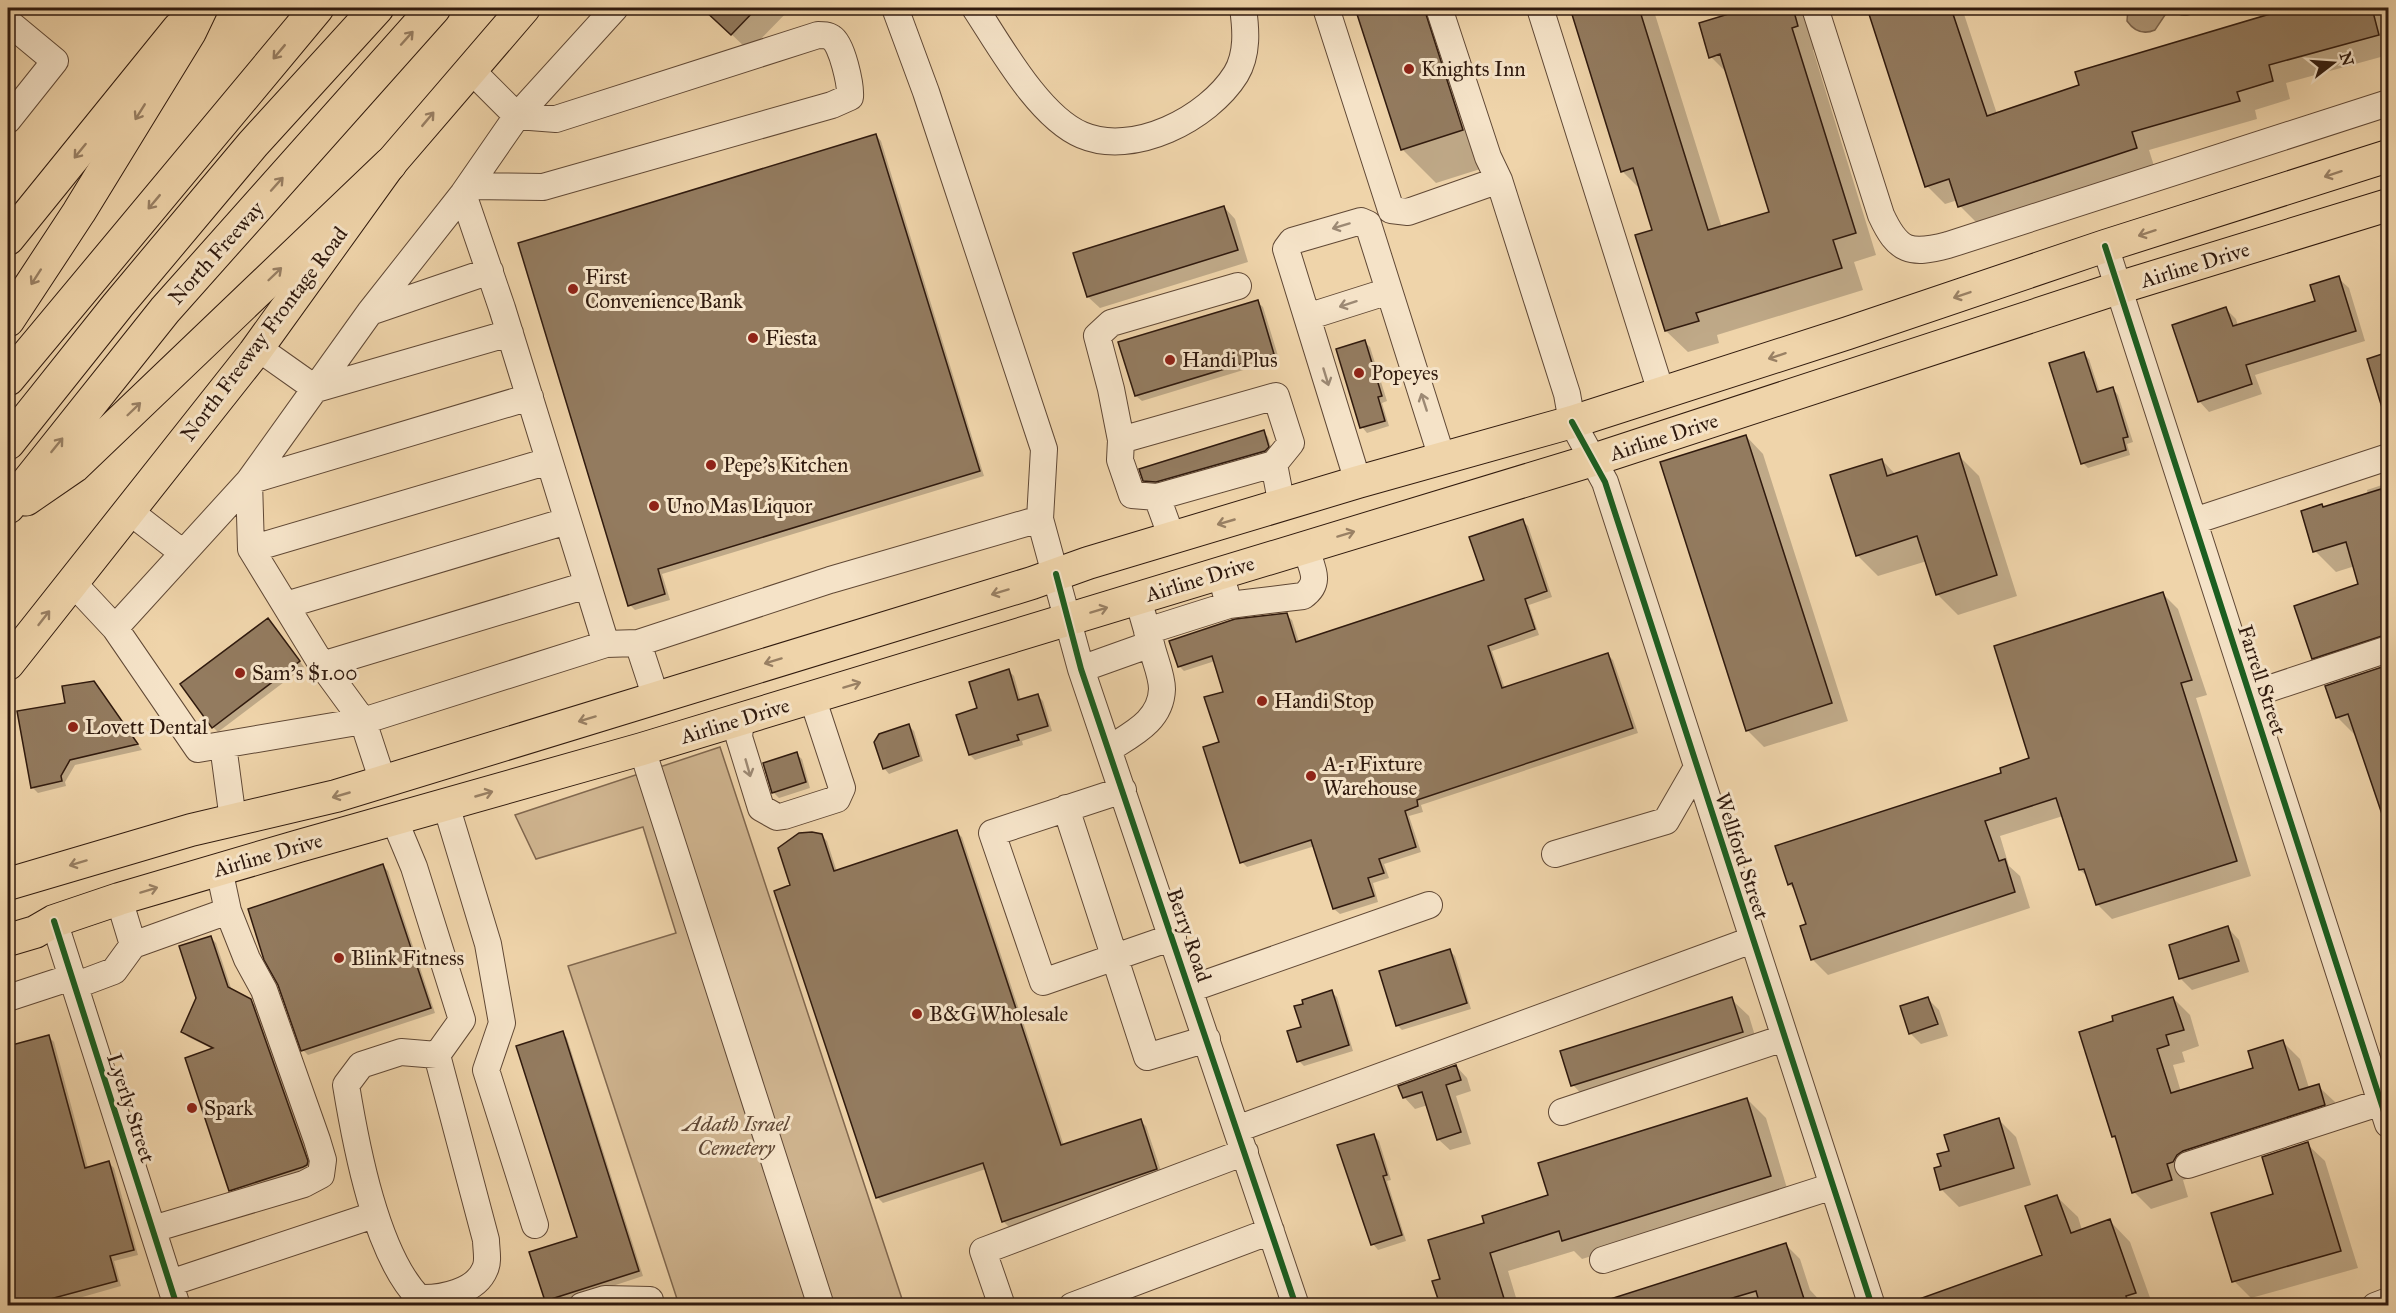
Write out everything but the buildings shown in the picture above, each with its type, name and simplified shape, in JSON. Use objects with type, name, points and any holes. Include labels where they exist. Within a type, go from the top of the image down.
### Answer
[{"type":"highway","points":[[8,320],[79,212],[190,31],[201,8]]},
{"type":"highway","points":[[8,379],[316,8]]},
{"type":"highway","name":"North Freeway","points":[[8,443],[118,305],[253,144],[377,8]]},
{"type":"highway","name":"North Freeway","points":[[8,507],[165,310],[434,8]]},
{"type":"highway","points":[[8,512],[74,466],[390,164]]},
{"type":"main road","points":[[8,239],[196,8]]},
{"type":"main road","name":"North Freeway Frontage Road","points":[[8,664],[258,348],[390,164],[524,8]]},
{"type":"main road","name":"Airline Drive","points":[[8,884],[191,830],[336,796],[1172,538],[1358,482],[1572,422],[1848,333],[2106,246],[2388,156]]},
{"type":"main road","name":"Airline Drive","points":[[8,940],[35,932],[54,921],[118,899],[642,749],[1593,460],[2118,288],[2388,205]]},
{"type":"main road","points":[[1848,333],[1859,372]]},
{"type":"main road","points":[[728,674],[741,718]]},
{"type":"main road","points":[[383,782],[394,819]]},
{"type":"main road","points":[[54,921],[53,904],[59,897],[103,882],[134,846]]},
{"type":"street","points":[[115,628],[249,481],[370,312],[466,190],[517,116],[615,8]]},
{"type":"street","name":"Berry Road","points":[[895,8],[926,92],[1044,449],[1040,519],[1081,669],[1296,1305]]},
{"type":"street","points":[[975,8],[1038,100],[1060,122],[1082,135],[1117,142],[1141,138],[1182,123],[1205,110],[1222,93],[1237,73],[1244,52],[1243,8]]},
{"type":"street","points":[[1326,8],[1391,210],[1408,212],[1499,180]]},
{"type":"street","name":"Wellford Street","points":[[1439,8],[1488,157],[1499,180],[1567,393],[1572,422],[1605,482],[1696,769],[1872,1305]]},
{"type":"street","points":[[1540,8],[1662,392]]},
{"type":"street","points":[[1815,8],[1881,215],[1889,233],[1912,251],[1927,251],[1948,245],[2388,102]]},
{"type":"street","points":[[8,22],[55,61],[8,120]]},
{"type":"street","points":[[466,190],[543,187],[832,105],[850,97],[851,88],[838,45],[833,39],[818,35],[556,119],[517,116],[470,69]]},
{"type":"street","points":[[466,190],[606,644]]},
{"type":"street","points":[[1358,482],[1286,249],[1292,241],[1360,220],[1368,224],[1442,458]]},
{"type":"street","name":"Farrell Street","points":[[2106,246],[2386,1109]]},
{"type":"street","points":[[370,312],[490,271]]},
{"type":"street","points":[[1121,440],[1276,396],[1291,443],[1274,465],[1157,497],[1132,495],[1120,460],[1121,440],[1097,336],[1111,323],[1238,286]]},
{"type":"street","points":[[1307,317],[1389,291]]},
{"type":"street","points":[[316,389],[510,333]]},
{"type":"street","points":[[258,348],[316,389]]},
{"type":"street","points":[[249,481],[530,397]]},
{"type":"street","points":[[2194,521],[2388,457]]},
{"type":"street","points":[[251,549],[549,460]]},
{"type":"street","points":[[1274,465],[1282,506]]},
{"type":"street","points":[[249,481],[251,549],[322,664],[363,721],[383,782]]},
{"type":"street","points":[[1157,497],[1172,538]]},
{"type":"street","points":[[129,511],[183,553]]},
{"type":"street","points":[[72,582],[115,628],[198,749],[363,721],[606,644],[638,643],[830,580],[1040,519]]},
{"type":"street","points":[[286,605],[567,520]]},
{"type":"street","points":[[1081,669],[1229,605],[1303,596],[1313,589],[1316,581],[1305,547]]},
{"type":"street","points":[[1220,573],[1229,605]]},
{"type":"street","points":[[322,664],[587,585]]},
{"type":"street","points":[[1109,749],[1144,727],[1158,709],[1162,688],[1138,599]]},
{"type":"street","points":[[638,643],[656,698]]},
{"type":"street","points":[[2250,695],[2388,649]]},
{"type":"street","points":[[741,718],[739,737],[757,799],[761,808],[768,813],[784,816],[837,800],[842,788],[812,697]]},
{"type":"street","points":[[223,745],[233,820]]},
{"type":"street","points":[[642,749],[821,1305]]},
{"type":"street","points":[[1556,854],[1666,821],[1696,769]]},
{"type":"street","points":[[1123,790],[992,833],[1043,982],[1173,937]]},
{"type":"street","points":[[446,805],[488,944],[502,1023],[486,1070],[535,1225]]},
{"type":"street","points":[[1066,808],[1148,1057],[1206,1039]]},
{"type":"street","points":[[394,819],[414,867],[462,1020],[437,1055]]},
{"type":"street","points":[[153,1229],[304,1184],[321,1175],[323,1160],[268,1001],[247,959],[228,911],[219,869]]},
{"type":"street","points":[[118,899],[134,945]]},
{"type":"street","points":[[1190,989],[1429,904]]},
{"type":"street","points":[[8,998],[114,971],[134,945],[228,911]]},
{"type":"street","name":"Lyerly Street","points":[[54,921],[174,1294]]},
{"type":"street","points":[[1002,1305],[983,1251],[1241,1140],[1752,940]]},
{"type":"street","points":[[1562,1112],[1784,1038]]},
{"type":"street","points":[[401,1052],[437,1055],[486,1240],[487,1267],[476,1284],[436,1299],[419,1298],[407,1286],[374,1215],[346,1085],[361,1065],[401,1052]]},
{"type":"street","points":[[2188,1165],[2386,1109]]},
{"type":"street","points":[[1603,1260],[1833,1186]]},
{"type":"street","points":[[174,1294],[374,1215]]},
{"type":"street","points":[[1072,1305],[1271,1230]]},
{"type":"street","points":[[582,1305],[605,1299],[650,1300],[651,1305]]},
{"type":"street","points":[[2375,1305],[2388,1301]]},
{"type":"green space","name":"Adath Israel Cemetery","points":[[720,747],[904,1305],[679,1305],[568,966],[676,933],[643,827],[536,859],[515,815]]},
{"type":"shaded area","points":[[2128,8],[2202,8],[2185,15],[2167,12],[2155,30],[2143,32],[2136,30],[2127,21]]},
{"type":"cycle path","points":[[2105,246],[2388,1124]]},
{"type":"cycle path","points":[[1572,422],[1605,482],[1872,1306]]},
{"type":"cycle path","points":[[1056,574],[1081,669],[1296,1306]]},
{"type":"cycle path","points":[[54,921],[177,1306]]},
{"type":"place","name":"Knights Inn","points":[[1409,69]]},
{"type":"place","name":"First Convenience Bank","points":[[573,289]]},
{"type":"place","name":"Fiesta","points":[[753,338]]},
{"type":"place","name":"Handi Plus","points":[[1170,360]]},
{"type":"place","name":"Popeyes","points":[[1359,373]]},
{"type":"place","name":"Pepe's Kitchen","points":[[711,465]]},
{"type":"place","name":"Uno Mas Liquor","points":[[654,506]]},
{"type":"place","name":"Sam's $1.00","points":[[240,673]]},
{"type":"place","name":"Handi Stop","points":[[1262,701]]},
{"type":"place","name":"Lovett Dental","points":[[73,727]]},
{"type":"place","name":"A-1 Fixture Warehouse","points":[[1311,776]]},
{"type":"place","name":"Blink Fitness","points":[[339,958]]},
{"type":"place","name":"B&G Wholesale","points":[[917,1014]]},
{"type":"place","name":"Spark","points":[[192,1108]]}]
